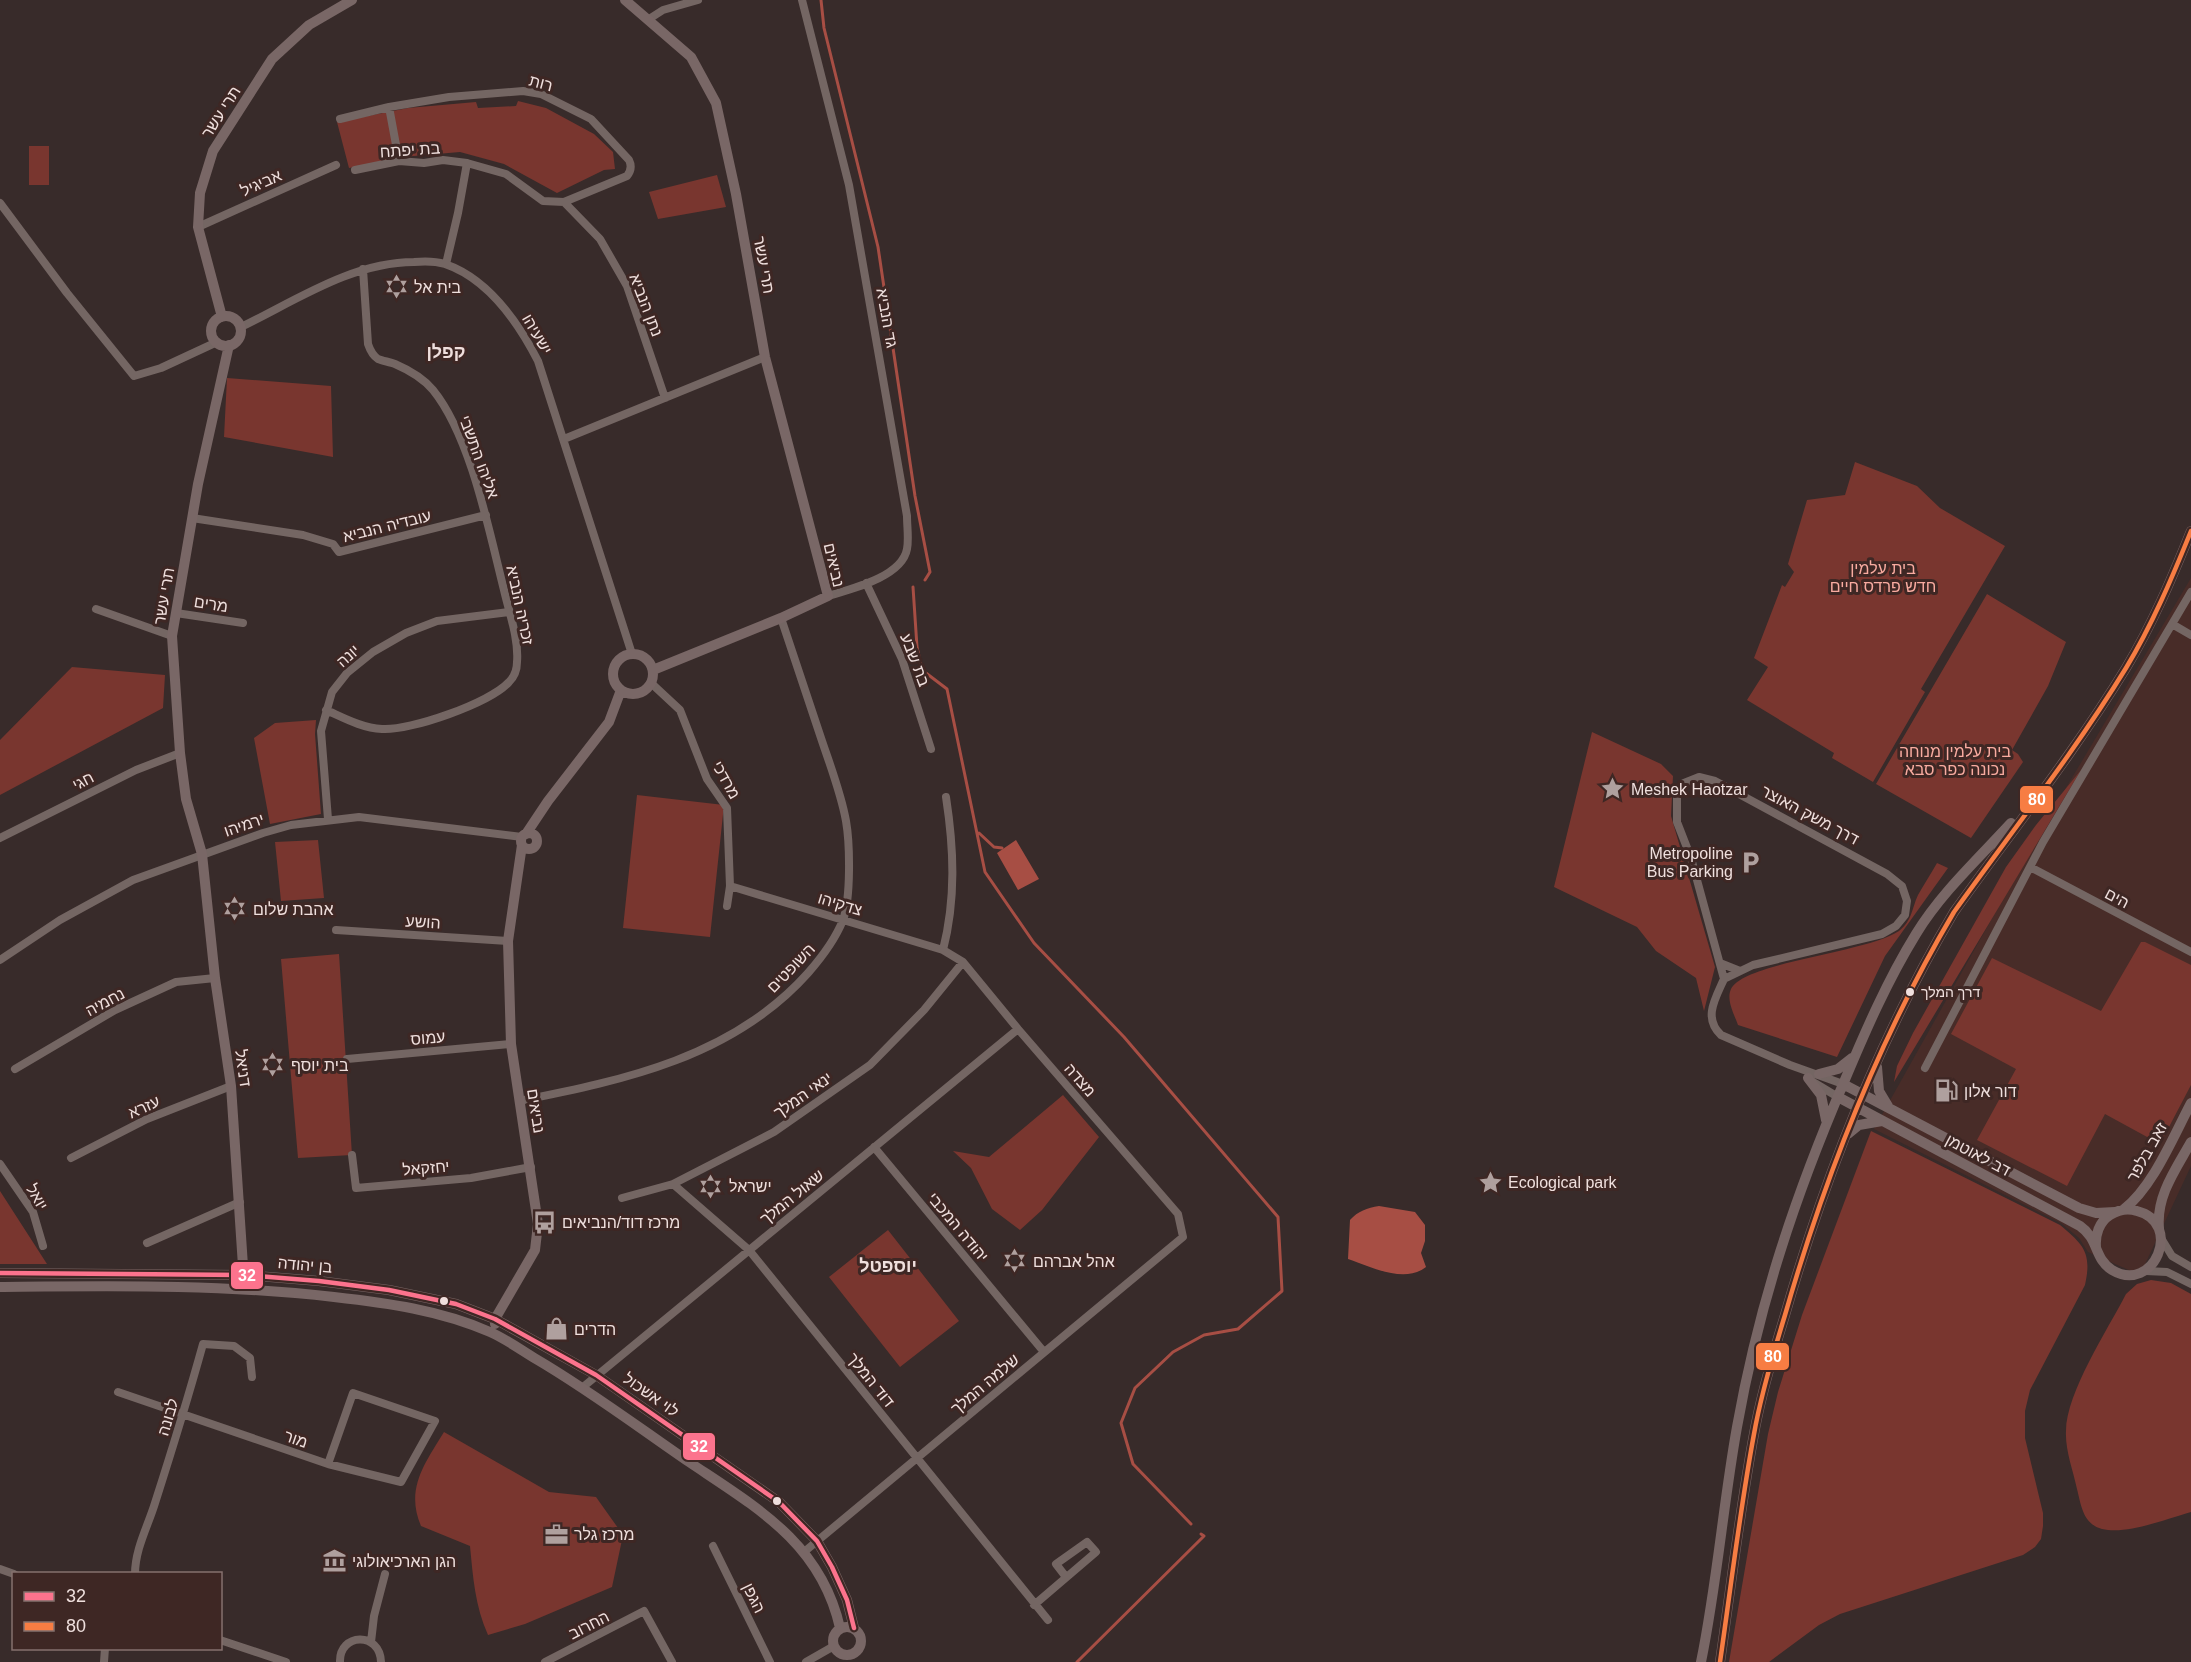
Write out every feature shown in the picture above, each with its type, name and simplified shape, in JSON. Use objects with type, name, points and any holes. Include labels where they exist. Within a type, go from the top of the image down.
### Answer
[{"type":"street","name":"תרי עשר","points":[[625,0],[691,57],[716,103],[736,194],[765,357]]},
{"type":"street","points":[[649,19],[663,10],[698,0]]},
{"type":"street","name":"גד הנביא","points":[[802,0],[849,185],[907,516],[907,550],[902,562],[892,571],[866,583],[828,596]]},
{"type":"street","name":"תרי עשר","points":[[222,316],[198,227],[200,193],[213,151],[272,59],[309,25],[345,1]]},
{"type":"street","name":"רות","points":[[340,119],[389,107],[450,97],[523,91],[541,94],[591,119],[631,165],[627,176],[564,202]]},
{"type":"street","points":[[389,107],[399,161]]},
{"type":"street","name":"בת יפתח","points":[[355,170],[399,161],[424,163],[443,160],[467,163],[506,174],[543,201],[564,202]]},
{"type":"street","points":[[446,264],[467,163]]},
{"type":"street","name":"אביגיל","points":[[198,227],[336,165]]},
{"type":"street","name":"נתן הנביא","points":[[564,202],[600,239],[627,286],[665,398]]},
{"type":"street","points":[[0,203],[67,293],[134,376],[161,368],[217,342]]},
{"type":"street","name":"ישעיהו","points":[[241,327],[340,277],[373,266],[429,261],[446,264],[471,278],[494,297],[512,316],[538,361],[632,654]]},
{"type":"street","name":"אליהו התשבי","points":[[363,269],[368,344],[372,353],[378,358],[418,375],[431,387],[446,407],[463,446],[486,515]]},
{"type":"street","points":[[222,316],[235,319],[241,327],[237,340],[228,345],[217,342],[213,337],[212,327],[222,316]]},
{"type":"street","name":"תרי עשר","points":[[202,854],[186,799],[180,753],[172,636],[198,484],[228,345]]},
{"type":"street","points":[[564,439],[765,357]]},
{"type":"street","name":"נביאים","points":[[653,670],[781,618],[828,596],[765,357]]},
{"type":"street","name":"עובדיה הנביא","points":[[192,518],[314,538],[333,544],[339,552],[486,515]]},
{"type":"street","name":"זכריה הנביא","points":[[326,710],[355,723],[383,729],[432,720],[475,703],[508,683],[515,673],[517,651],[486,515]]},
{"type":"street","points":[[1720,1662],[1756,1422],[1795,1280],[1846,1136],[1878,1061],[1949,920],[2098,713],[2149,626],[2191,531]]},
{"type":"street","name":"בת שבע","points":[[866,583],[902,659],[931,749]]},
{"type":"street","points":[[1925,1068],[2030,867],[2191,592]]},
{"type":"street","points":[[96,609],[172,636]]},
{"type":"street","name":"יונה","points":[[328,819],[321,731],[332,692],[347,673],[373,652],[406,633],[437,621],[509,612]]},
{"type":"street","name":"מרים","points":[[176,613],[243,623]]},
{"type":"street","name":"השופטים","points":[[519,1101],[581,1089],[641,1073],[694,1053],[744,1028],[791,992],[826,952],[843,919],[849,877],[846,822],[838,788],[781,618]]},
{"type":"street","points":[[2172,624],[2191,634]]},
{"type":"street","points":[[632,654],[649,661],[653,670],[651,683],[643,691],[637,693],[621,690],[613,677],[615,666],[625,656],[632,654]]},
{"type":"street","name":"מרדכי","points":[[651,683],[680,710],[707,779],[727,808],[730,886],[727,906]]},
{"type":"street","name":"נביאים","points":[[493,1333],[495,1319],[536,1250],[538,1224],[511,1044],[508,941],[523,839],[548,801],[609,722],[621,690]]},
{"type":"street","name":"חגי","points":[[0,838],[136,770],[180,753]]},
{"type":"street","name":"דרך משק האוצר","points":[[1699,777],[1715,781],[1887,874],[1902,886],[1907,901],[1905,915],[1896,926],[1887,931],[1753,965],[1740,971],[1724,980],[1691,858],[1677,822],[1677,793],[1684,783],[1699,777]]},
{"type":"street","points":[[1701,1662],[1737,1427],[1752,1354],[1770,1281],[1794,1207],[1826,1125],[1879,1002],[1916,934],[1953,886],[2047,783]]},
{"type":"street","points":[[943,950],[950,924],[953,879],[952,837],[946,797]]},
{"type":"street","name":"נביאים","points":[[518,883],[536,843],[548,801]]},
{"type":"street","name":"ירמיהו","points":[[0,960],[60,920],[133,880],[272,830],[328,819],[359,817],[523,839]]},
{"type":"street","points":[[523,839],[526,849],[536,843]]},
{"type":"street","name":"דניאל","points":[[202,854],[215,978],[231,1086],[244,1288]]},
{"type":"street","name":"הים","points":[[2030,867],[2191,952]]},
{"type":"street","name":"צדקיהו","points":[[730,886],[943,950]]},
{"type":"street","name":"הושע","points":[[336,930],[508,941]]},
{"type":"street","name":"מצדה","points":[[943,950],[963,962],[1178,1214],[1183,1237]]},
{"type":"street","name":"ינאי המלך","points":[[622,1198],[673,1184],[774,1132],[870,1065],[924,1010],[963,962]]},
{"type":"street","points":[[1720,963],[1740,971]]},
{"type":"street","name":"נחמיה","points":[[15,1069],[115,1010],[176,982],[215,978]]},
{"type":"street","points":[[1724,980],[1711,1010],[1714,1029],[1730,1040],[1813,1076],[1843,1084],[1864,1094]]},
{"type":"street","name":"שאול המלך","points":[[583,1387],[1018,1029]]},
{"type":"street","name":"עמוס","points":[[347,1059],[511,1044]]},
{"type":"street","points":[[1813,1076],[1841,1067],[1857,1053]]},
{"type":"street","points":[[1878,1061],[1876,1077],[1879,1091],[1890,1108]]},
{"type":"street","points":[[1813,1076],[1838,1097]]},
{"type":"street","points":[[1813,1076],[1822,1099],[1826,1125]]},
{"type":"street","name":"עזרא","points":[[70,1158],[147,1119],[231,1086]]},
{"type":"street","name":"דב לאוטמן","points":[[1864,1094],[2079,1208],[2096,1213],[2121,1210]]},
{"type":"street","name":"דב לאוטמן","points":[[1838,1097],[2074,1222],[2091,1235],[2096,1247]]},
{"type":"street","name":"זאב בלפר","points":[[2121,1210],[2134,1202],[2147,1185],[2191,1103]]},
{"type":"street","points":[[1846,1136],[1859,1125],[1882,1121]]},
{"type":"street","name":"זאב בלפר","points":[[2160,1234],[2161,1200],[2191,1142]]},
{"type":"street","name":"יהודה המכבי","points":[[874,1147],[1044,1352]]},
{"type":"street","name":"יחזקאל","points":[[352,1155],[356,1188],[471,1178],[531,1167]]},
{"type":"street","name":"יואל","points":[[0,1164],[33,1212],[43,1246]]},
{"type":"street","name":"דוד המלך","points":[[673,1184],[748,1250],[1048,1620]]},
{"type":"street","points":[[147,1243],[240,1202]]},
{"type":"street","points":[[2191,1267],[2172,1256],[2155,1223],[2144,1213],[2121,1210],[2105,1219],[2096,1237],[2096,1247],[2102,1261],[2114,1271],[2128,1274],[2154,1270],[2164,1271],[2191,1284]]},
{"type":"street","points":[[2139,1273],[2155,1261],[2161,1247],[2160,1234]]},
{"type":"street","name":"שלמה המלך","points":[[804,1552],[1183,1237]]},
{"type":"street","name":"בן יהודה","points":[[0,1273],[244,1275],[319,1281],[389,1290],[456,1304],[495,1319]]},
{"type":"street","name":"בן יהודה","points":[[0,1287],[244,1288],[388,1303],[447,1316],[493,1333]]},
{"type":"street","name":"לוי אשכול","points":[[495,1319],[596,1376],[779,1502],[818,1540],[847,1600],[854,1628]]},
{"type":"street","name":"לוי אשכול","points":[[493,1333],[583,1387],[770,1517],[820,1572],[836,1609],[840,1628]]},
{"type":"street","name":"לבונה","points":[[135,1572],[135,1563],[183,1415],[203,1344],[234,1346],[250,1358],[252,1377]]},
{"type":"street","name":"מור","points":[[118,1392],[328,1464],[401,1482],[435,1421],[353,1393],[328,1464]]},
{"type":"street","points":[[1034,1605],[1096,1552],[1088,1542],[1056,1564],[1066,1577]]},
{"type":"street","name":"הגפן","points":[[713,1546],[770,1662]]},
{"type":"street","name":"לבונה","points":[[128,1572],[135,1563]]},
{"type":"street","points":[[371,1642],[374,1616],[384,1574]]},
{"type":"street","name":"החרוב","points":[[545,1662],[644,1611],[672,1662]]},
{"type":"street","points":[[860,1648],[848,1659],[834,1647],[834,1634],[840,1628],[854,1628],[858,1631],[862,1640],[860,1648],[863,1660]]},
{"type":"street","points":[[340,1662],[341,1651],[346,1644],[357,1639],[371,1642],[380,1653],[381,1662]]},
{"type":"street","points":[[222,1641],[286,1662]]},
{"type":"street","points":[[806,1662],[834,1647]]},
{"type":"shaded area","points":[[2191,578],[2191,1166],[2140,1275],[2088,1252],[2079,1238],[2061,1223],[1874,1129],[2051,813]]},
{"type":"shaded area","points":[[1016,840],[1039,879],[1018,890],[997,853]]},
{"type":"shaded area","points":[[1379,1206],[1415,1212],[1425,1225],[1425,1241],[1421,1253],[1426,1267],[1417,1272],[1398,1274],[1377,1270],[1348,1259],[1350,1220],[1363,1210]]},
{"type":"green space","points":[[518,101],[546,108],[594,134],[613,152],[615,169],[604,170],[557,193],[504,164],[460,152],[402,157],[349,168],[337,122],[408,108],[476,102],[478,108],[516,106]]},
{"type":"green space","points":[[29,146],[49,146],[49,185],[29,185]]},
{"type":"green space","points":[[717,175],[726,207],[658,219],[649,192]]},
{"type":"green space","points":[[227,378],[331,386],[333,457],[224,437]]},
{"type":"green space","name":"בית עלמין חדש פרדס חיים","points":[[1855,462],[1917,486],[1940,508],[2005,546],[1921,689],[1925,692],[1873,782],[1832,758],[1834,753],[1747,700],[1768,667],[1754,658],[1782,585],[1785,587],[1794,572],[1788,564],[1807,500],[1845,495]]},
{"type":"green space","name":"בית עלמין מנוחה נכונה כפר סבא","points":[[1987,594],[2066,642],[2048,686],[2012,750],[2023,762],[1971,838],[1876,784]]},
{"type":"green space","points":[[72,667],[165,675],[163,708],[0,795],[0,740]]},
{"type":"green space","points":[[316,720],[321,814],[270,824],[254,738],[275,723]]},
{"type":"green space","points":[[1592,732],[1661,764],[1673,776],[1671,816],[1715,967],[1704,1011],[1696,978],[1656,951],[1637,927],[1554,887]]},
{"type":"green space","points":[[2081,770],[1894,1082],[1897,1066],[1913,1033],[2006,867],[2036,825]]},
{"type":"green space","points":[[637,795],[724,805],[710,937],[623,928]]},
{"type":"green space","points":[[318,840],[324,898],[281,901],[275,842]]},
{"type":"green space","points":[[1937,863],[1948,868],[1885,956],[1837,1057],[1738,1025],[1729,998],[1731,989],[1741,980],[1781,965],[1861,946],[1899,931],[1909,919],[1918,895]]},
{"type":"green space","points":[[2141,942],[2191,965],[2191,1085],[2160,1144],[2105,1114],[2067,1186],[1977,1140],[2016,1069],[1951,1034],[1992,958],[2101,1011]]},
{"type":"green space","points":[[339,954],[352,1155],[298,1158],[281,959]]},
{"type":"green space","points":[[1063,1095],[1099,1137],[1042,1210],[1020,1230],[992,1209],[971,1168],[953,1151],[989,1157]]},
{"type":"green space","points":[[1871,1131],[2060,1225],[2075,1238],[2084,1250],[2087,1265],[2085,1285],[2030,1390],[2025,1411],[2025,1438],[2043,1513],[2041,1539],[2035,1547],[2023,1555],[1840,1614],[1819,1625],[1769,1662],[1729,1662],[1768,1434],[1778,1392],[1802,1315]]},
{"type":"green space","points":[[0,1191],[47,1264],[0,1264]]},
{"type":"green space","points":[[888,1230],[959,1321],[900,1367],[829,1277]]},
{"type":"green space","points":[[2151,1280],[2171,1283],[2191,1294],[2191,1512],[2135,1528],[2102,1529],[2091,1523],[2082,1507],[2067,1445],[2068,1416],[2080,1380],[2126,1294],[2137,1284]]},
{"type":"green space","points":[[444,1432],[549,1492],[596,1497],[623,1535],[612,1587],[525,1624],[488,1635],[477,1602],[470,1546],[421,1526],[417,1513],[415,1500],[419,1477]]},
{"type":"waterway","points":[[821,0],[824,28],[878,247],[915,496],[930,572],[925,580]]},
{"type":"waterway","points":[[913,587],[917,647],[922,670],[947,689],[985,872],[1034,943],[1124,1037],[1278,1217],[1282,1291],[1238,1329],[1204,1335],[1173,1352],[1135,1388],[1121,1423],[1133,1464],[1191,1524]]},
{"type":"waterway","points":[[979,833],[994,847],[1002,848]]},
{"type":"waterway","points":[[1077,1662],[1204,1536],[1201,1534]]},
{"type":"transit line","name":"80","points":[[1720,1662],[1744,1491],[1764,1389],[1818,1211],[1857,1108],[1902,1008],[1954,912],[2064,761],[2126,668],[2161,601],[2191,531]]},
{"type":"transit line","name":"32","points":[[0,1273],[244,1275],[319,1281],[389,1290],[456,1304],[495,1319],[596,1375],[779,1502],[817,1541],[847,1600],[854,1628]]},
{"type":"place","name":"בית אל","points":[[396,287]]},
{"type":"place","name":"Meshek Haotzar","points":[[1613,789]]},
{"type":"place","name":"Metropoline Bus Parking","points":[[1751,862]]},
{"type":"place","name":"אהבת שלום","points":[[235,909]]},
{"type":"place","name":"דרך המלך","points":[[1910,992]]},
{"type":"place","name":"בית יוסף","points":[[273,1065]]},
{"type":"place","name":"דור אלון","points":[[1946,1091]]},
{"type":"place","name":"Ecological park","points":[[1490,1182]]},
{"type":"place","name":"ישראל","points":[[711,1186]]},
{"type":"place","name":"מרכז דוד/הנביאים","points":[[544,1222]]},
{"type":"place","name":"אהל אברהם","points":[[1015,1261]]},
{"type":"place","name":"הדרים","points":[[556,1329]]},
{"type":"place","name":"מרכז גלר","points":[[556,1534]]},
{"type":"place","name":"הגן הארכיאולוגי","points":[[334,1561]]},
{"type":"district","name":"קפלן","points":[[446,352]]},
{"type":"district","name":"יוספטל","points":[[888,1266]]}]
